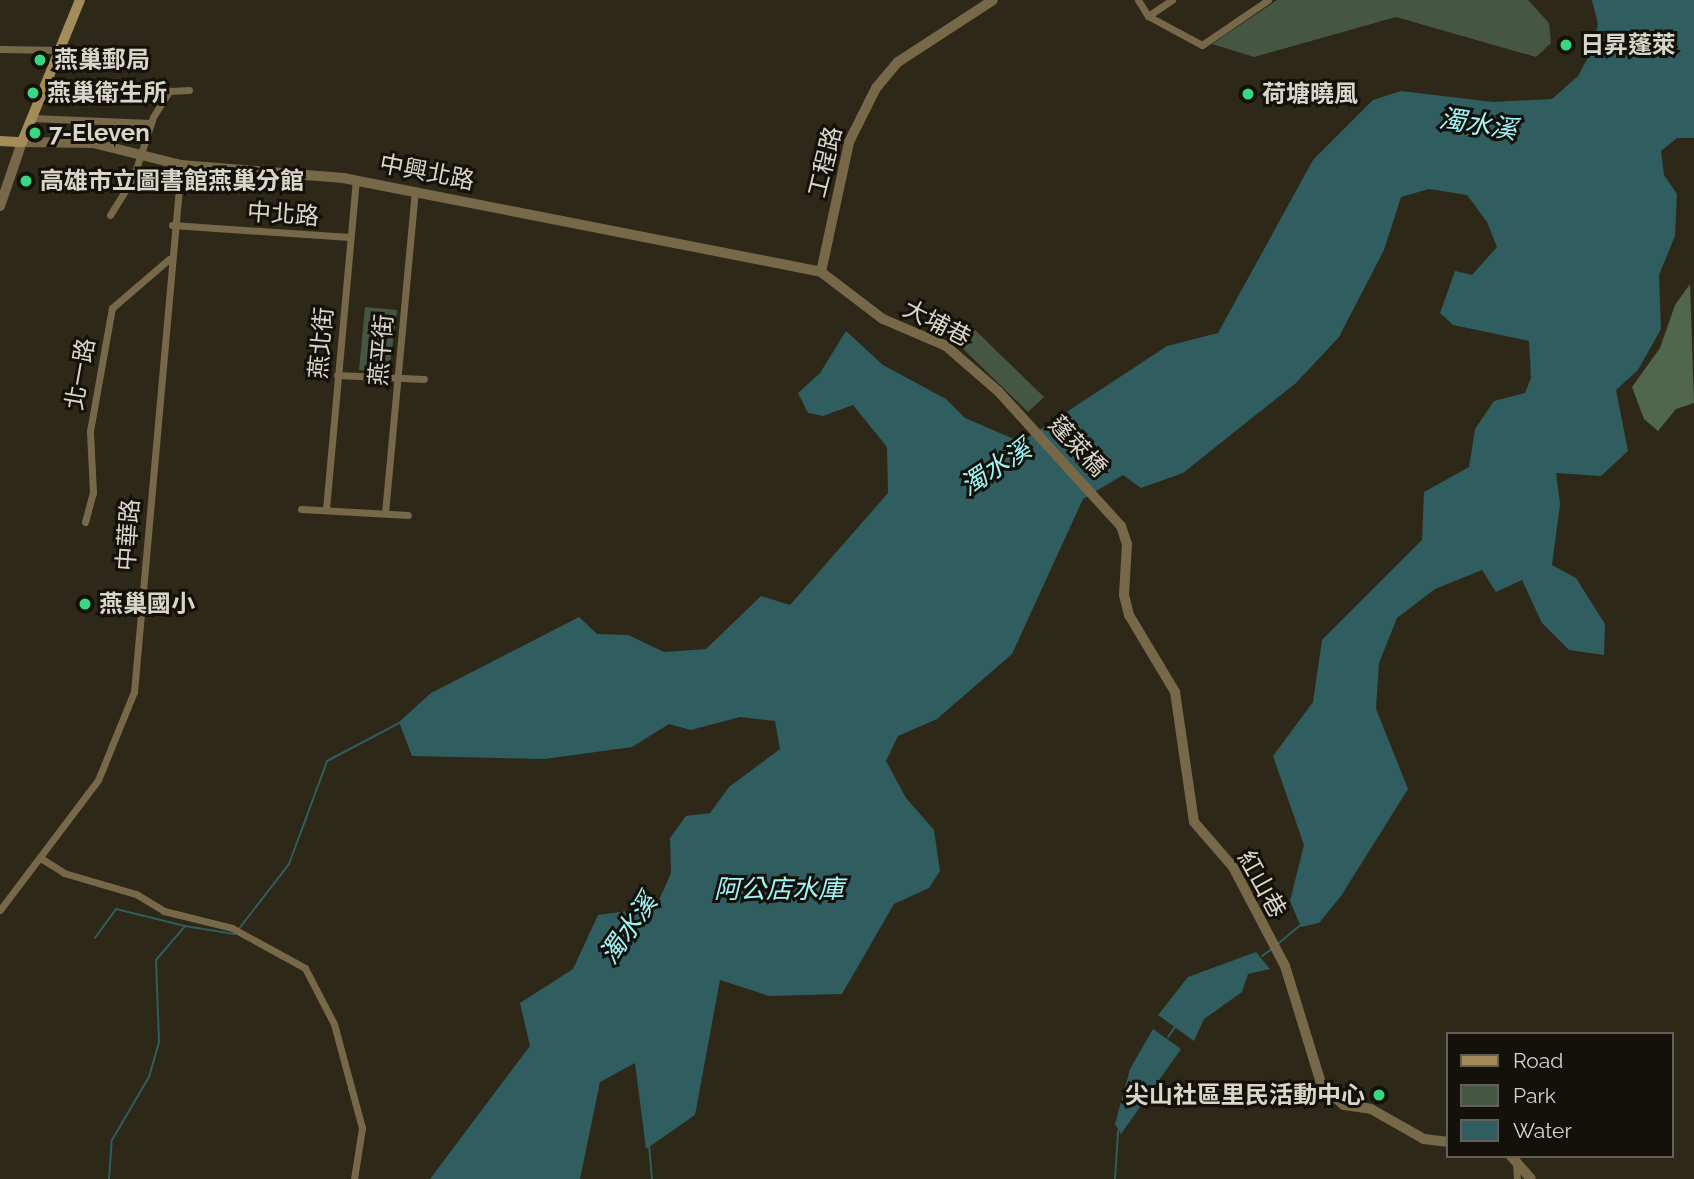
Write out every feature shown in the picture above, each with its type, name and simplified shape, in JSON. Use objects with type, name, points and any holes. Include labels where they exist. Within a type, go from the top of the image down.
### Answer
[{"type":"main road","points":[[0,141],[22,142],[80,0]]},
{"type":"street","name":"工程路","points":[[821,272],[849,142],[876,88],[898,62],[993,0]]},
{"type":"street","points":[[1138,0],[1148,16],[1202,45],[1268,0]]},
{"type":"street","points":[[1148,16],[1172,0]]},
{"type":"street","points":[[0,49],[61,50]]},
{"type":"street","points":[[110,215],[141,154],[150,123],[169,91],[189,90]]},
{"type":"street","points":[[32,118],[150,123]]},
{"type":"street","points":[[0,206],[22,142]]},
{"type":"street","name":"中興北路","points":[[22,142],[93,143],[181,165],[356,181],[821,272]]},
{"type":"street","name":"中華路","points":[[0,910],[42,859],[98,780],[134,692],[172,225],[181,165]]},
{"type":"street","name":"燕北街","points":[[326,509],[356,181]]},
{"type":"street","name":"燕平街","points":[[385,513],[415,191]]},
{"type":"street","name":"中北路","points":[[172,225],[349,237]]},
{"type":"street","name":"北一路","points":[[85,522],[93,493],[90,431],[113,308],[170,258]]},
{"type":"street","name":"大埔巷","points":[[821,272],[883,319],[968,361],[1026,420]]},
{"type":"street","points":[[337,375],[424,379]]},
{"type":"street","name":"蓬萊橋","points":[[1026,420],[1100,500]]},
{"type":"street","name":"紅山巷","points":[[1100,500],[1127,544],[1129,615],[1175,692],[1194,822],[1233,867],[1274,947],[1298,998],[1314,1071],[1329,1094],[1353,1109],[1387,1115],[1424,1139],[1446,1142]]},
{"type":"street","points":[[301,509],[408,515]]},
{"type":"street","points":[[42,859],[64,873],[136,894],[164,911],[232,928],[305,968],[334,1024],[362,1128],[354,1179]]},
{"type":"street","points":[[1513,1158],[1517,1179]]},
{"type":"street","points":[[1513,1158],[1531,1179]]},
{"type":"green space","points":[[1277,0],[1528,0],[1549,23],[1551,43],[1536,57],[1396,17],[1254,57],[1212,44]]},
{"type":"green space","points":[[1690,284],[1694,403],[1676,409],[1658,431],[1644,419],[1632,387],[1660,348],[1675,305]]},
{"type":"green space","points":[[365,307],[397,310],[389,372],[359,370]]},
{"type":"green space","points":[[974,329],[1044,397],[1028,412],[955,341]]},
{"type":"water","name":"阿公店水庫","points":[[1592,0],[1694,0],[1694,138],[1677,138],[1661,151],[1664,175],[1677,194],[1675,236],[1659,275],[1661,329],[1638,370],[1616,390],[1628,451],[1601,476],[1556,473],[1560,504],[1552,565],[1576,578],[1605,624],[1604,655],[1569,650],[1542,623],[1522,580],[1496,592],[1482,570],[1435,589],[1397,618],[1379,663],[1376,709],[1408,789],[1341,896],[1319,923],[1301,927],[1290,901],[1304,845],[1273,756],[1313,702],[1322,640],[1422,540],[1424,492],[1469,467],[1475,429],[1494,401],[1525,393],[1531,378],[1529,341],[1453,325],[1440,313],[1455,271],[1472,275],[1497,247],[1487,222],[1467,195],[1429,189],[1401,197],[1384,250],[1339,337],[1296,383],[1183,473],[1141,488],[1123,475],[1083,499],[1012,654],[937,719],[898,736],[886,761],[906,798],[934,830],[940,871],[929,888],[894,904],[842,994],[769,996],[720,980],[695,1115],[646,1149],[635,1063],[600,1082],[580,1179],[430,1179],[530,1046],[520,1003],[573,969],[598,915],[656,907],[671,873],[670,838],[686,816],[710,813],[729,787],[780,749],[775,721],[740,717],[691,730],[669,724],[632,747],[545,759],[412,756],[399,722],[431,693],[579,617],[597,634],[628,635],[664,652],[706,649],[761,596],[790,605],[888,493],[887,447],[853,405],[823,416],[808,413],[798,393],[820,373],[846,331],[883,365],[946,399],[965,418],[1021,442],[1167,346],[1218,333],[1313,160],[1373,100],[1401,91],[1493,102],[1552,99],[1578,76],[1591,52],[1598,24]]},
{"type":"water","points":[[1256,952],[1270,969],[1248,974],[1242,992],[1204,1019],[1194,1041],[1158,1015],[1188,977]]},
{"type":"water","points":[[1153,1029],[1181,1049],[1121,1134],[1115,1124],[1130,1069]]},
{"type":"waterway","points":[[238,930],[289,864],[327,761],[401,722]]},
{"type":"waterway","points":[[95,938],[116,909],[185,926]]},
{"type":"waterway","points":[[1279,943],[1302,924]]},
{"type":"waterway","points":[[109,1179],[112,1140],[149,1077],[159,1041],[156,960],[185,926],[234,934]]},
{"type":"waterway","points":[[1262,956],[1272,949]]},
{"type":"waterway","points":[[1168,1037],[1175,1027]]},
{"type":"waterway","points":[[1115,1179],[1118,1131]]},
{"type":"waterway","points":[[649,1145],[652,1179]]},
{"type":"place","name":"日昇蓬萊","points":[[1566,45]]},
{"type":"place","name":"燕巢郵局","points":[[40,60]]},
{"type":"place","name":"燕巢衛生所","points":[[33,93]]},
{"type":"place","name":"荷塘曉風","points":[[1248,94]]},
{"type":"place","name":"7-Eleven","points":[[35,133]]},
{"type":"place","name":"高雄市立圖書館燕巢分館","points":[[26,181]]},
{"type":"place","name":"燕巢國小","points":[[85,604]]},
{"type":"place","name":"尖山社區里民活動中心","points":[[1379,1095]]},
{"type":"water label","name":"濁水溪","points":[[1478,125]]},
{"type":"water label","name":"濁水溪","points":[[996,468]]},
{"type":"water label","name":"濁水溪","points":[[629,929]]}]
